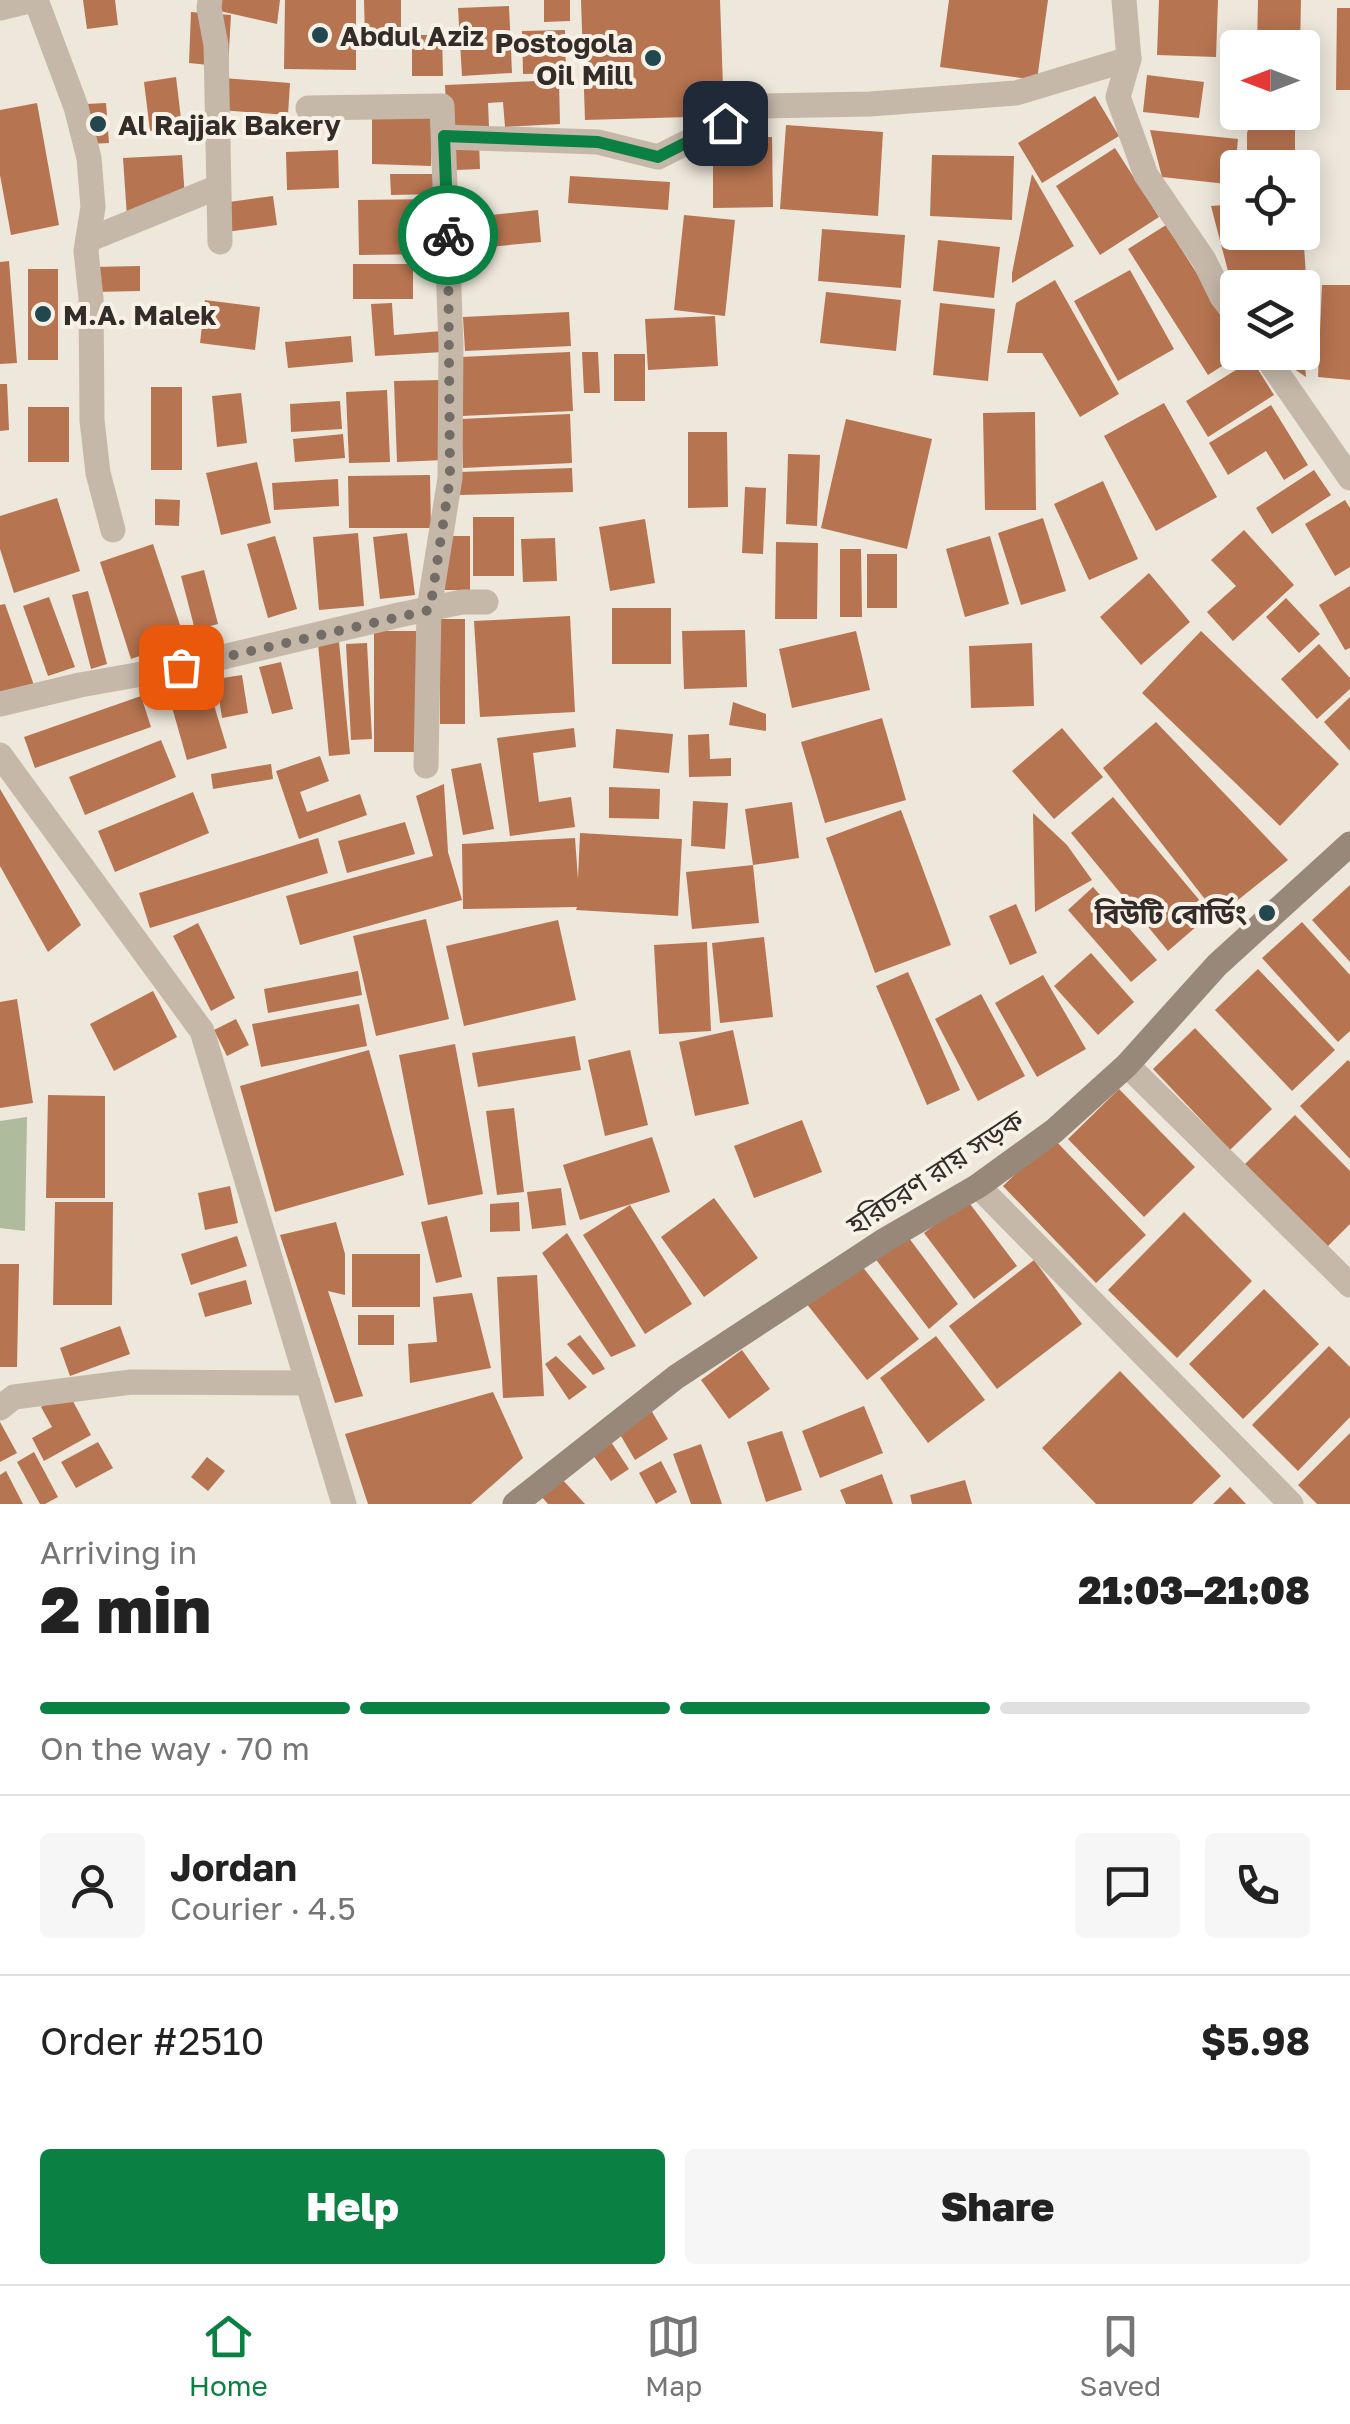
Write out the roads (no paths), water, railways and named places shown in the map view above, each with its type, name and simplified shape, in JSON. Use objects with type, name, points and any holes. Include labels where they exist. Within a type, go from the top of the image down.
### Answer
[{"type":"main road","name":"হরিচরণ রায় সড়ক","points":[[515,1504],[676,1377],[885,1240],[978,1186],[1054,1131],[1126,1065],[1217,965],[1350,844]]},
{"type":"street","points":[[0,8],[35,0],[76,107],[89,158],[93,208],[88,240],[92,420],[98,474],[113,530]]},
{"type":"street","points":[[210,0],[216,45],[220,242]]},
{"type":"street","points":[[1124,0],[1129,59],[1118,97],[1146,175],[1204,260],[1220,293]]},
{"type":"street","points":[[444,136],[598,142],[658,157],[759,106],[870,104],[1016,93],[1129,59]]},
{"type":"street","points":[[308,108],[442,106],[451,345],[450,478],[430,610],[426,766]]},
{"type":"street","points":[[88,240],[218,187]]},
{"type":"street","points":[[1275,370],[1350,478]]},
{"type":"street","points":[[0,704],[462,602],[486,602]]},
{"type":"street","points":[[0,756],[202,1031],[344,1504]]},
{"type":"street","points":[[1126,1065],[1345,1267]]},
{"type":"street","points":[[978,1186],[1291,1504]]},
{"type":"street","points":[[0,1408],[14,1398],[131,1382],[308,1383]]},
{"type":"place","name":"Abdul Aziz","points":[[320,35]]},
{"type":"place","name":"Postogola Oil Mill","points":[[653,58]]},
{"type":"place","name":"Al Rajjak Bakery","points":[[98,124]]},
{"type":"place","name":"M.A. Malek","points":[[43,314]]},
{"type":"place","name":"বিউটি বোর্ডিং","points":[[1267,913]]}]
